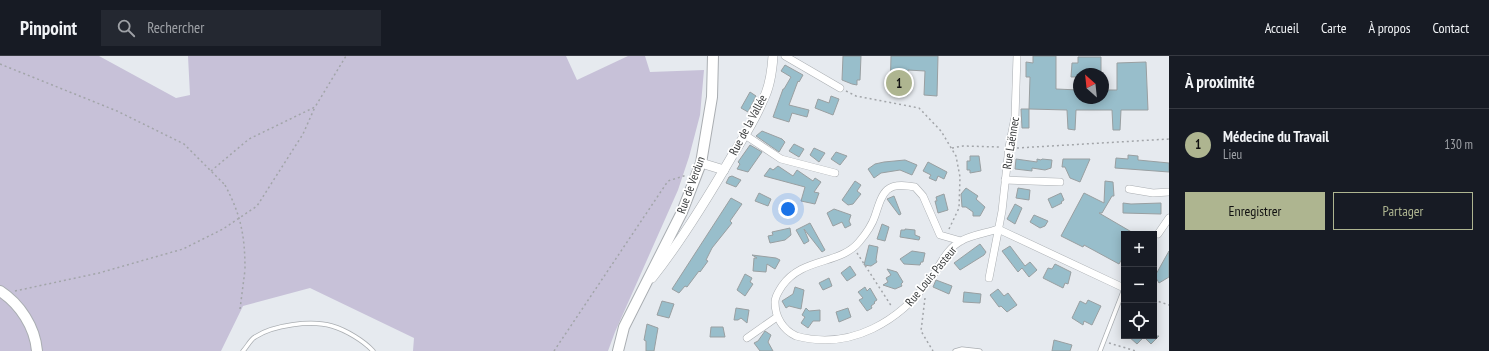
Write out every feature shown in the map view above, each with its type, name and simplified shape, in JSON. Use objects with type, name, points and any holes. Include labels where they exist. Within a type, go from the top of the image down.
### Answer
[{"type":"main road","name":"Rue de Verdun","points":[[618,351],[624,327],[682,212],[700,167],[711,103],[713,56]]},
{"type":"main road","points":[[1,294],[15,302],[24,314],[32,331],[37,351]]},
{"type":"street","name":"Rue de la Vallée","points":[[647,284],[677,246],[745,135],[764,100],[771,75],[773,56]]},
{"type":"street","points":[[785,56],[840,88]]},
{"type":"street","name":"Rue Laënnec","points":[[989,278],[1015,117],[1017,56]]},
{"type":"street","points":[[745,135],[781,159],[835,173]]},
{"type":"street","name":"Rue de la Vallée","points":[[700,167],[724,170]]},
{"type":"street","points":[[1005,180],[1060,182]]},
{"type":"street","name":"Rue Louis Pasteur","points":[[854,248],[865,234],[875,217],[882,195],[889,188],[895,185],[916,187],[923,196],[940,235],[961,241]]},
{"type":"street","points":[[1129,189],[1153,193],[1169,192]]},
{"type":"street","points":[[1158,234],[1169,218]]},
{"type":"street","points":[[998,229],[1121,288]]},
{"type":"street","name":"Rue Louis Pasteur","points":[[777,317],[784,329],[790,334],[801,339],[829,344],[862,339],[877,331],[898,315],[926,284],[945,256],[961,241],[998,229]]},
{"type":"street","points":[[747,338],[777,317],[775,302],[777,294],[788,278],[810,264],[854,248]]},
{"type":"lane","points":[[1100,351],[1121,297]]},
{"type":"lane","points":[[243,351],[254,338],[272,328],[306,323],[332,326],[358,338],[374,351]]},
{"type":"lane","points":[[955,351],[962,349],[980,351]]},
{"type":"path","points":[[1,294],[99,273],[183,249],[223,229],[257,206],[303,134],[318,100],[346,56]]},
{"type":"path","points":[[0,64],[117,111],[184,144],[225,185],[235,204],[241,223],[245,246],[245,270],[240,309]]},
{"type":"path","points":[[840,88],[856,96],[919,108],[941,131],[956,156],[960,177],[959,208],[946,236]]},
{"type":"path","points":[[211,171],[249,139],[315,107]]},
{"type":"path","points":[[952,148],[963,146],[1009,147],[1169,139]]},
{"type":"path","points":[[554,351],[668,181],[700,167]]},
{"type":"path","points":[[854,248],[898,315]]},
{"type":"path","points":[[926,284],[921,331],[933,351]]},
{"type":"path","points":[[1157,301],[1169,305]]},
{"type":"path","points":[[1104,342],[1136,351]]},
{"type":"shaded area","points":[[0,56],[99,56],[176,98],[190,95],[188,56],[566,56],[577,80],[628,56],[645,56],[650,72],[704,70],[700,115],[689,157],[678,190],[608,351],[413,351],[414,338],[310,288],[243,306],[221,351],[0,351]]},
{"type":"building","points":[[843,56],[861,56],[860,80],[857,80],[857,85],[842,80]]},
{"type":"building","points":[[891,56],[938,56],[937,96],[924,95],[925,71],[908,70],[908,95],[890,95]]},
{"type":"building","points":[[1033,56],[1056,56],[1056,89],[1073,90],[1073,104],[1109,104],[1109,90],[1117,90],[1117,63],[1146,62],[1148,110],[1121,110],[1120,130],[1113,130],[1112,110],[1076,110],[1075,130],[1068,129],[1067,110],[1029,109],[1030,77],[1026,77],[1026,62],[1033,63]]},
{"type":"building","points":[[1078,57],[1101,57],[1101,68],[1073,68],[1073,77],[1071,77],[1072,63],[1078,63]]},
{"type":"building","points":[[785,65],[803,75],[799,82],[798,81],[789,105],[809,110],[807,117],[792,113],[789,122],[773,117],[783,89],[791,77],[781,71]]},
{"type":"building","points":[[750,92],[756,96],[748,112],[741,108]]},
{"type":"building","points":[[831,96],[839,99],[833,115],[815,108],[818,99],[829,103]]},
{"type":"building","points":[[1021,109],[1029,109],[1029,128],[1022,128]]},
{"type":"building","points":[[762,131],[782,139],[785,142],[779,152],[756,136]]},
{"type":"building","points":[[794,144],[804,149],[799,157],[789,151]]},
{"type":"building","points":[[750,145],[762,152],[748,172],[737,169],[740,164],[738,162]]},
{"type":"building","points":[[814,148],[825,153],[819,162],[810,155]]},
{"type":"building","points":[[836,152],[847,156],[840,165],[831,159]]},
{"type":"building","points":[[1128,155],[1138,156],[1138,160],[1169,163],[1169,172],[1115,168],[1116,158],[1128,159]]},
{"type":"building","points":[[970,156],[979,156],[981,171],[970,173],[970,170],[967,170],[967,161],[970,161]]},
{"type":"building","points":[[1016,159],[1037,162],[1037,159],[1052,160],[1051,168],[1045,170],[1032,168],[1032,171],[1015,169]]},
{"type":"building","points":[[1063,159],[1090,159],[1080,182],[1070,178],[1065,167],[1062,167]]},
{"type":"building","points":[[905,160],[917,165],[912,175],[900,170],[881,173],[874,178],[868,169],[875,164]]},
{"type":"building","points":[[928,162],[947,172],[944,179],[938,176],[936,181],[929,178],[931,175],[923,171]]},
{"type":"building","points":[[778,166],[793,176],[797,170],[813,181],[815,178],[821,182],[814,192],[819,193],[815,204],[801,201],[805,187],[764,176],[770,168],[773,170]]},
{"type":"building","points":[[732,176],[741,180],[736,187],[726,183],[729,177]]},
{"type":"building","points":[[855,181],[861,185],[857,191],[861,194],[853,204],[848,205],[842,200]]},
{"type":"building","points":[[1105,181],[1113,182],[1114,196],[1112,196],[1102,213],[1099,213],[1130,231],[1121,231],[1121,260],[1119,264],[1084,245],[1083,247],[1061,236],[1084,193],[1104,203]]},
{"type":"building","points":[[966,188],[978,196],[976,199],[985,207],[980,216],[973,216],[973,212],[966,207],[962,207],[961,194]]},
{"type":"building","points":[[1018,188],[1030,190],[1029,200],[1016,198]]},
{"type":"building","points":[[759,193],[771,199],[768,206],[755,201]]},
{"type":"building","points":[[1061,193],[1064,200],[1061,202],[1062,203],[1052,208],[1048,199]]},
{"type":"building","points":[[944,194],[948,210],[938,213],[935,201],[937,201],[936,197]]},
{"type":"building","points":[[894,196],[901,214],[899,215],[887,199]]},
{"type":"building","points":[[731,198],[742,204],[730,221],[732,223],[712,248],[706,260],[708,261],[687,287],[685,286],[679,293],[672,289]]},
{"type":"building","points":[[1123,203],[1161,203],[1161,214],[1123,213]]},
{"type":"building","points":[[1015,204],[1022,208],[1015,224],[1007,219]]},
{"type":"building","points":[[782,205],[792,210],[789,217],[779,211]]},
{"type":"building","points":[[834,209],[851,215],[849,221],[851,225],[845,228],[842,222],[833,226],[827,213]]},
{"type":"building","points":[[1034,215],[1048,221],[1045,226],[1040,228],[1030,222]]},
{"type":"building","points":[[810,223],[825,250],[822,252],[804,229],[809,241],[804,244],[796,230]]},
{"type":"building","points":[[882,224],[889,227],[885,241],[877,239]]},
{"type":"building","points":[[790,228],[791,235],[785,240],[770,243],[768,236],[773,235],[772,232]]},
{"type":"building","points":[[901,230],[915,230],[915,235],[920,237],[919,240],[900,237]]},
{"type":"building","points":[[980,244],[986,252],[984,255],[960,270],[954,263]]},
{"type":"building","points":[[869,245],[878,247],[877,262],[871,266],[864,265]]},
{"type":"building","points":[[1010,246],[1025,266],[1030,262],[1037,270],[1029,277],[1022,268],[1018,272],[1002,251]]},
{"type":"building","points":[[912,251],[925,253],[923,262],[921,262],[920,265],[904,264],[900,259]]},
{"type":"building","points":[[1169,251],[1169,277],[1159,283],[1157,280],[1157,272]]},
{"type":"building","points":[[752,255],[776,258],[780,260],[775,269],[767,264],[766,272],[753,271],[754,258],[757,258]]},
{"type":"building","points":[[1055,264],[1071,272],[1068,284],[1065,283],[1063,288],[1043,278],[1048,268],[1052,269]]},
{"type":"building","points":[[850,266],[856,275],[847,281],[841,273]]},
{"type":"building","points":[[887,269],[897,272],[903,282],[901,284],[902,286],[895,289],[883,285],[888,282],[886,278],[891,275]]},
{"type":"building","points":[[745,274],[752,278],[750,282],[753,284],[745,296],[737,290]]},
{"type":"building","points":[[829,278],[832,286],[823,290],[819,283]]},
{"type":"building","points":[[936,280],[952,286],[949,294],[933,287]]},
{"type":"building","points":[[795,287],[804,290],[801,309],[789,306],[786,308],[782,301],[793,294]]},
{"type":"building","points":[[865,287],[867,291],[870,288],[877,300],[871,306],[872,308],[867,311],[859,300],[863,298],[858,292]]},
{"type":"building","points":[[998,289],[1004,296],[1008,293],[1017,305],[1007,312],[1001,306],[999,307],[990,295]]},
{"type":"building","points":[[964,292],[981,294],[980,303],[963,302]]},
{"type":"building","points":[[1088,300],[1101,306],[1092,325],[1084,321],[1083,325],[1072,318],[1080,301],[1086,304]]},
{"type":"building","points":[[662,301],[674,304],[669,318],[657,315]]},
{"type":"building","points":[[736,308],[749,310],[747,323],[741,318],[734,320]]},
{"type":"building","points":[[806,308],[809,311],[820,310],[820,321],[813,321],[808,328],[801,323],[805,317],[802,315]]},
{"type":"building","points":[[848,308],[851,317],[839,322],[836,312]]},
{"type":"building","points":[[647,324],[658,328],[654,351],[646,351],[646,341],[644,340]]},
{"type":"building","points":[[711,327],[723,327],[725,337],[710,337]]},
{"type":"building","points":[[765,331],[771,335],[768,342],[773,351],[760,351],[754,343],[758,341]]},
{"type":"building","points":[[1131,339],[1142,339],[1137,344]]},
{"type":"building","points":[[1146,339],[1156,339],[1151,344]]},
{"type":"building","points":[[1054,340],[1072,345],[1070,351],[1052,351]]},
{"type":"place","name":"Médecine du Travail","points":[[899,83]]}]
